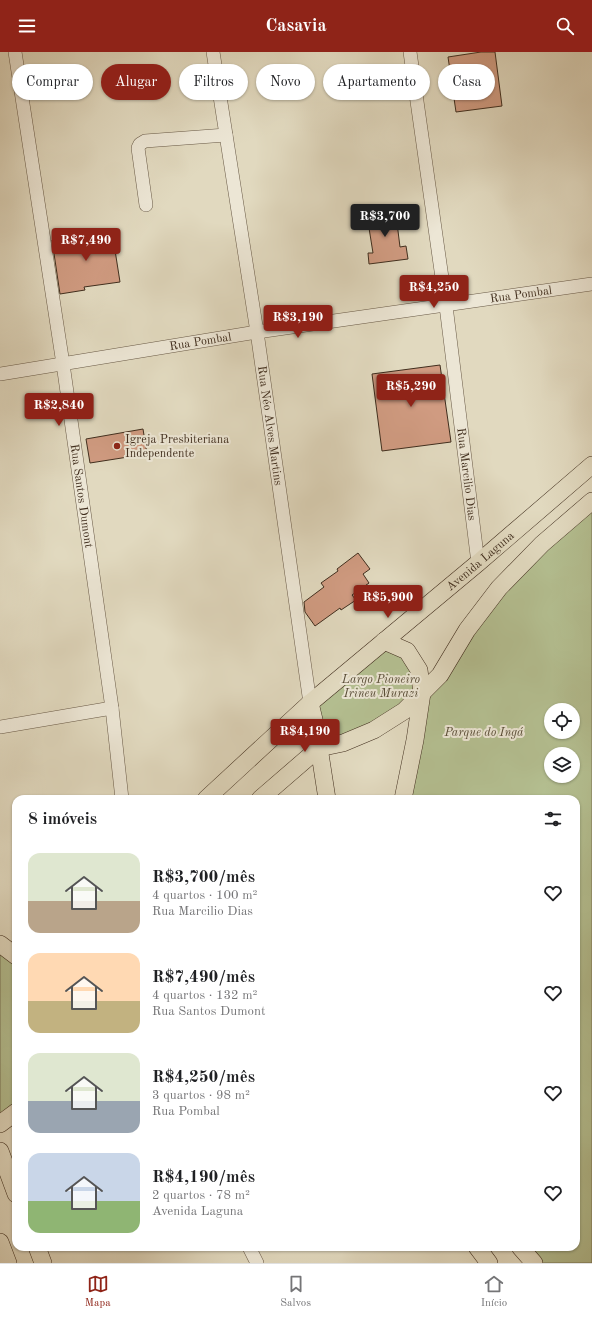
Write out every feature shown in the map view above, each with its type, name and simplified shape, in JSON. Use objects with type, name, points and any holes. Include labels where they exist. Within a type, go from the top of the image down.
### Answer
[{"type":"main road","name":"Avenida Laguna","points":[[210,795],[310,703],[478,563],[592,465]]},
{"type":"main road","points":[[265,795],[319,748],[343,743],[374,730],[404,711],[440,675],[467,630],[499,588],[542,544],[592,501]]},
{"type":"main road","points":[[384,641],[407,651],[419,670],[422,693],[415,740],[404,795]]},
{"type":"main road","name":"Rua Néo Alves Martins","points":[[310,703],[326,795]]},
{"type":"main road","points":[[0,944],[12,953]]},
{"type":"main road","points":[[0,1124],[12,1115]]},
{"type":"main road","points":[[0,1151],[12,1183]]},
{"type":"main road","points":[[0,1242],[8,1263]]},
{"type":"main road","points":[[38,1251],[43,1263]]},
{"type":"main road","points":[[480,1251],[488,1263]]},
{"type":"main road","points":[[524,1251],[534,1263]]},
{"type":"street","name":"Rua Santos Dumont","points":[[15,52],[63,364],[112,708],[122,795]]},
{"type":"street","name":"Rua Néo Alves Martins","points":[[213,52],[257,332],[310,703]]},
{"type":"street","name":"Rua Marcilio Dias","points":[[410,52],[446,306],[478,563]]},
{"type":"street","points":[[146,205],[138,148],[140,144],[145,141],[226,135]]},
{"type":"street","name":"Rua Pombal","points":[[0,374],[257,332],[592,284]]},
{"type":"street","points":[[0,727],[112,708]]},
{"type":"street","points":[[251,1251],[257,1263]]},
{"type":"green space","name":"Parque do Ingá","points":[[592,501],[592,1263],[534,1263],[524,1251],[580,1251],[580,795],[404,795],[422,694],[404,711],[319,748],[310,703],[384,641],[407,651],[422,693],[467,630]]},
{"type":"green space","points":[[0,944],[12,953],[12,1115],[0,1124]]},
{"type":"building","points":[[481,52],[495,52],[502,106],[456,112],[454,100],[495,100],[495,64],[449,64],[448,57]]},
{"type":"building","points":[[401,212],[402,223],[397,223],[400,247],[406,246],[408,259],[369,264],[368,253],[373,253],[369,228],[362,229],[361,217]]},
{"type":"building","points":[[112,231],[120,282],[84,287],[85,290],[60,294],[52,240]]},
{"type":"building","points":[[440,365],[451,442],[382,451],[372,374]]},
{"type":"building","name":"Igreja Presbiteriana Independente","points":[[143,429],[147,454],[90,463],[86,439]]},
{"type":"building","points":[[358,553],[370,569],[363,574],[369,583],[352,595],[356,600],[341,610],[340,608],[315,626],[305,612],[304,602],[324,587],[321,583],[338,571],[337,569]]},
{"type":"place","name":"Igreja Presbiteriana Independente","points":[[117,446]]},
{"type":"park label","name":"Largo Pioneiro Irineu Murazi","points":[[381,686]]}]
